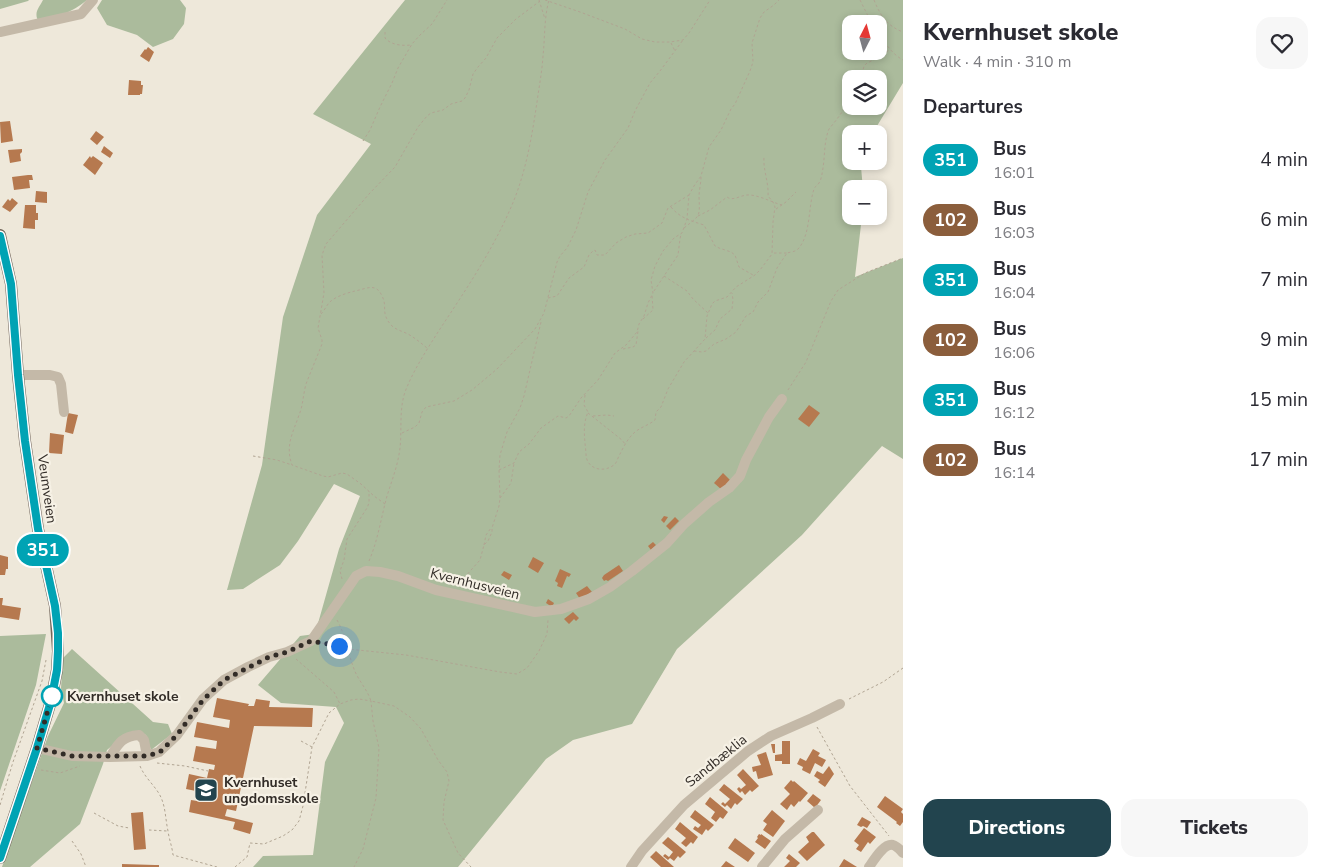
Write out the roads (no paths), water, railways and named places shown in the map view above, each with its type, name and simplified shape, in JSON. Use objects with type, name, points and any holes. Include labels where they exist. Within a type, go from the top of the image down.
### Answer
[{"type":"main road","name":"Veumveien","points":[[0,235],[11,284],[18,375],[38,529],[55,606],[58,633],[57,670],[54,686],[37,748],[0,858]]},
{"type":"street","points":[[0,32],[80,14],[93,0]]},
{"type":"street","points":[[18,375],[50,375],[58,377],[61,384],[64,412]]},
{"type":"street","name":"Kvernhusveien","points":[[150,759],[167,746],[203,700],[224,680],[269,657],[287,652],[311,641],[356,576],[361,573],[371,571],[387,574],[436,590],[535,612],[561,609],[581,603],[597,595],[667,543],[684,524],[709,502],[730,488],[740,476],[746,460],[769,417],[782,399]]},
{"type":"street","name":"Sandbæklia","points":[[631,867],[684,805],[748,752],[771,736],[840,704]]},
{"type":"street","points":[[37,748],[72,756],[150,759],[144,740],[139,735],[130,736],[118,744],[110,757]]},
{"type":"street","points":[[762,867],[785,839],[818,810]]},
{"type":"street","points":[[869,867],[883,849],[890,845],[894,845],[903,853]]},
{"type":"place","name":"Kvernhuset skole","points":[[52,696]]},
{"type":"place","name":"Kvernhuset ungdomsskole","points":[[206,790]]}]
